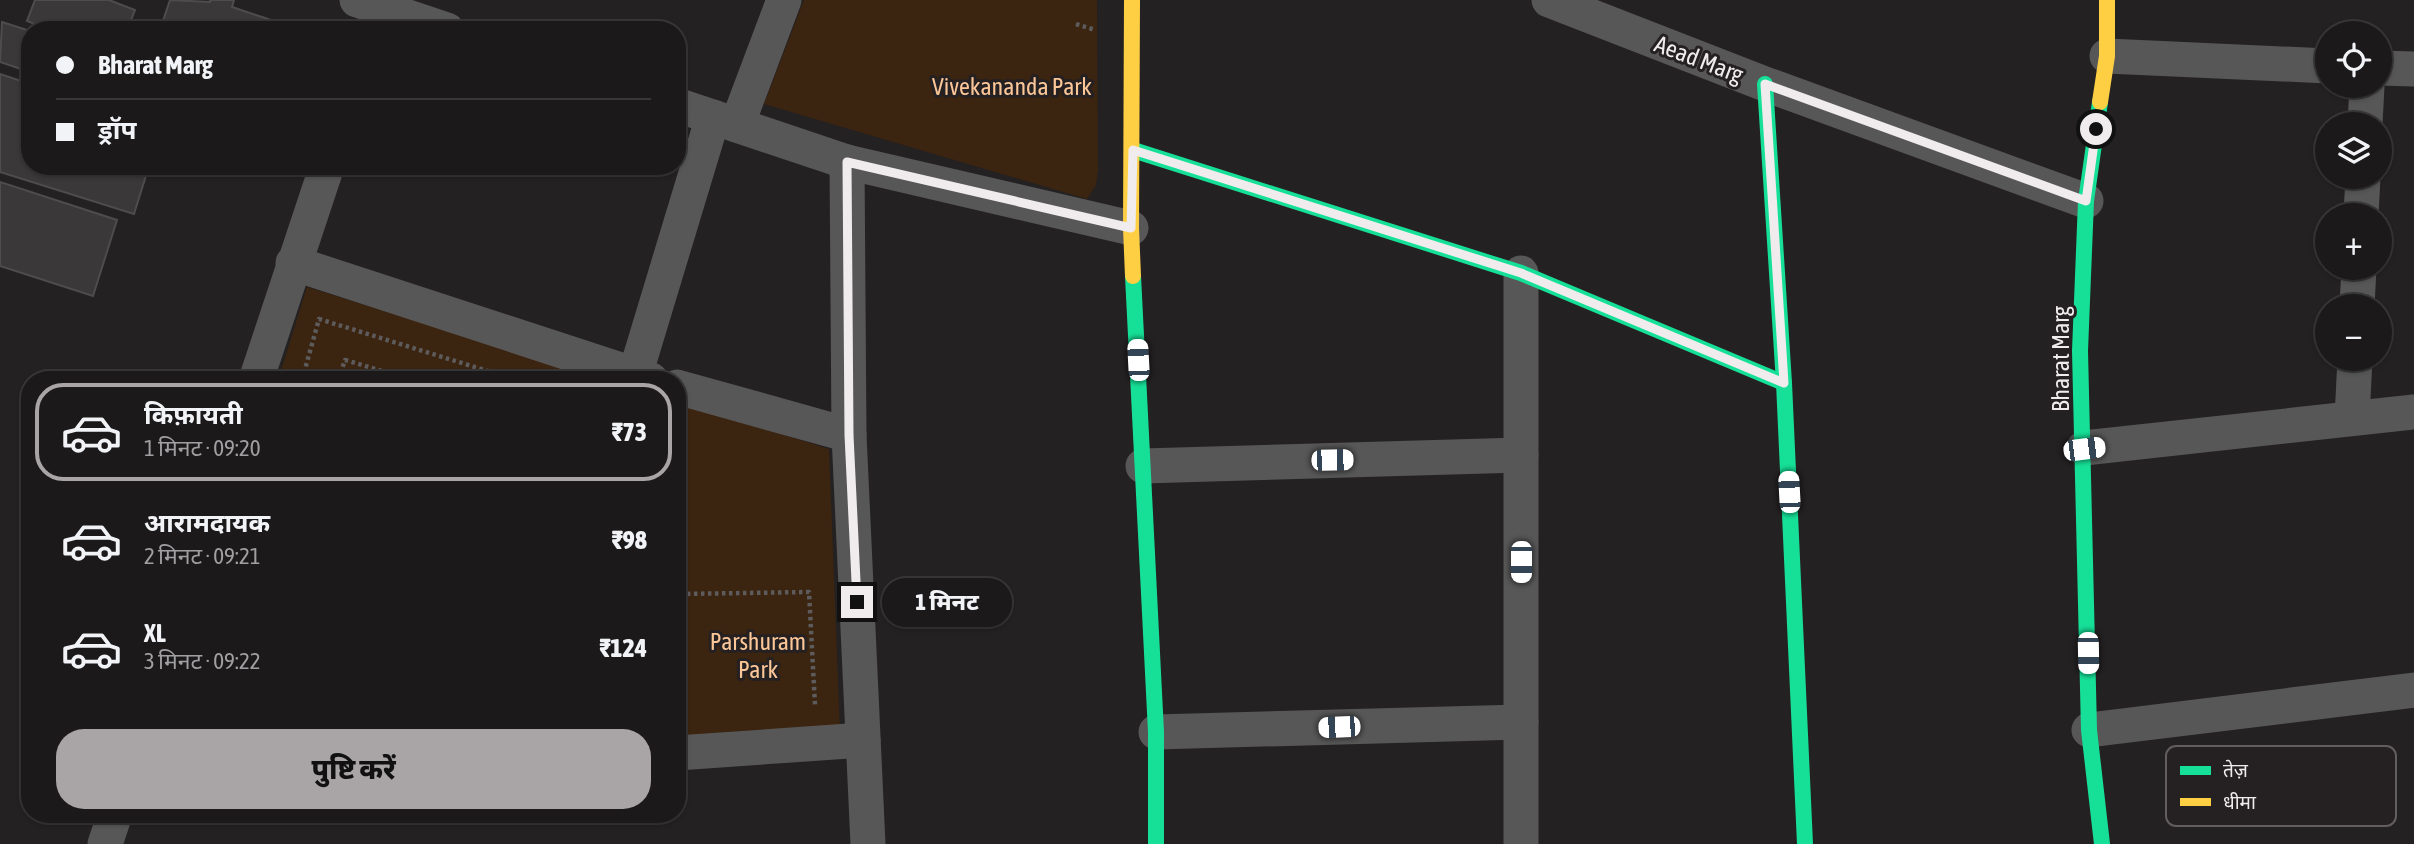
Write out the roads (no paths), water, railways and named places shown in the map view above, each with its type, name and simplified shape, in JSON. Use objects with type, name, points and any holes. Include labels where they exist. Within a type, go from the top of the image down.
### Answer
[{"type":"street","points":[[645,371],[725,121],[783,0]]},
{"type":"street","points":[[1132,0],[1131,228],[1156,732],[1156,844]]},
{"type":"street","name":"Aead Marg","points":[[1549,0],[1765,84],[2086,201]]},
{"type":"street","name":"Bharat Marg","points":[[2102,844],[2090,730],[2080,351],[2086,201],[2107,56],[2107,0]]},
{"type":"street","points":[[375,10],[415,21]]},
{"type":"street","points":[[2107,56],[2315,65]]},
{"type":"street","points":[[2392,68],[2414,69]]},
{"type":"street","points":[[1765,84],[1784,383],[1805,844]]},
{"type":"street","points":[[686,108],[847,162],[1131,228]]},
{"type":"street","points":[[1133,150],[1521,273],[1784,383]]},
{"type":"street","points":[[847,162],[849,435],[868,844]]},
{"type":"street","points":[[259,371],[324,175]]},
{"type":"street","points":[[293,263],[622,371]]},
{"type":"street","points":[[1521,273],[1521,844]]},
{"type":"street","points":[[2352,418],[2354,371]]},
{"type":"street","points":[[686,390],[849,435]]},
{"type":"street","points":[[2084,449],[2414,412]]},
{"type":"street","points":[[1143,466],[1521,455]]},
{"type":"street","points":[[2090,730],[2414,690]]},
{"type":"street","points":[[1156,732],[1521,722]]},
{"type":"street","points":[[686,738],[863,740]]},
{"type":"street","points":[[105,844],[113,823]]},
{"type":"park label","name":"Vivekananda Park","points":[[1012,86]]},
{"type":"park label","name":"Parshuram Park","points":[[758,655]]}]
